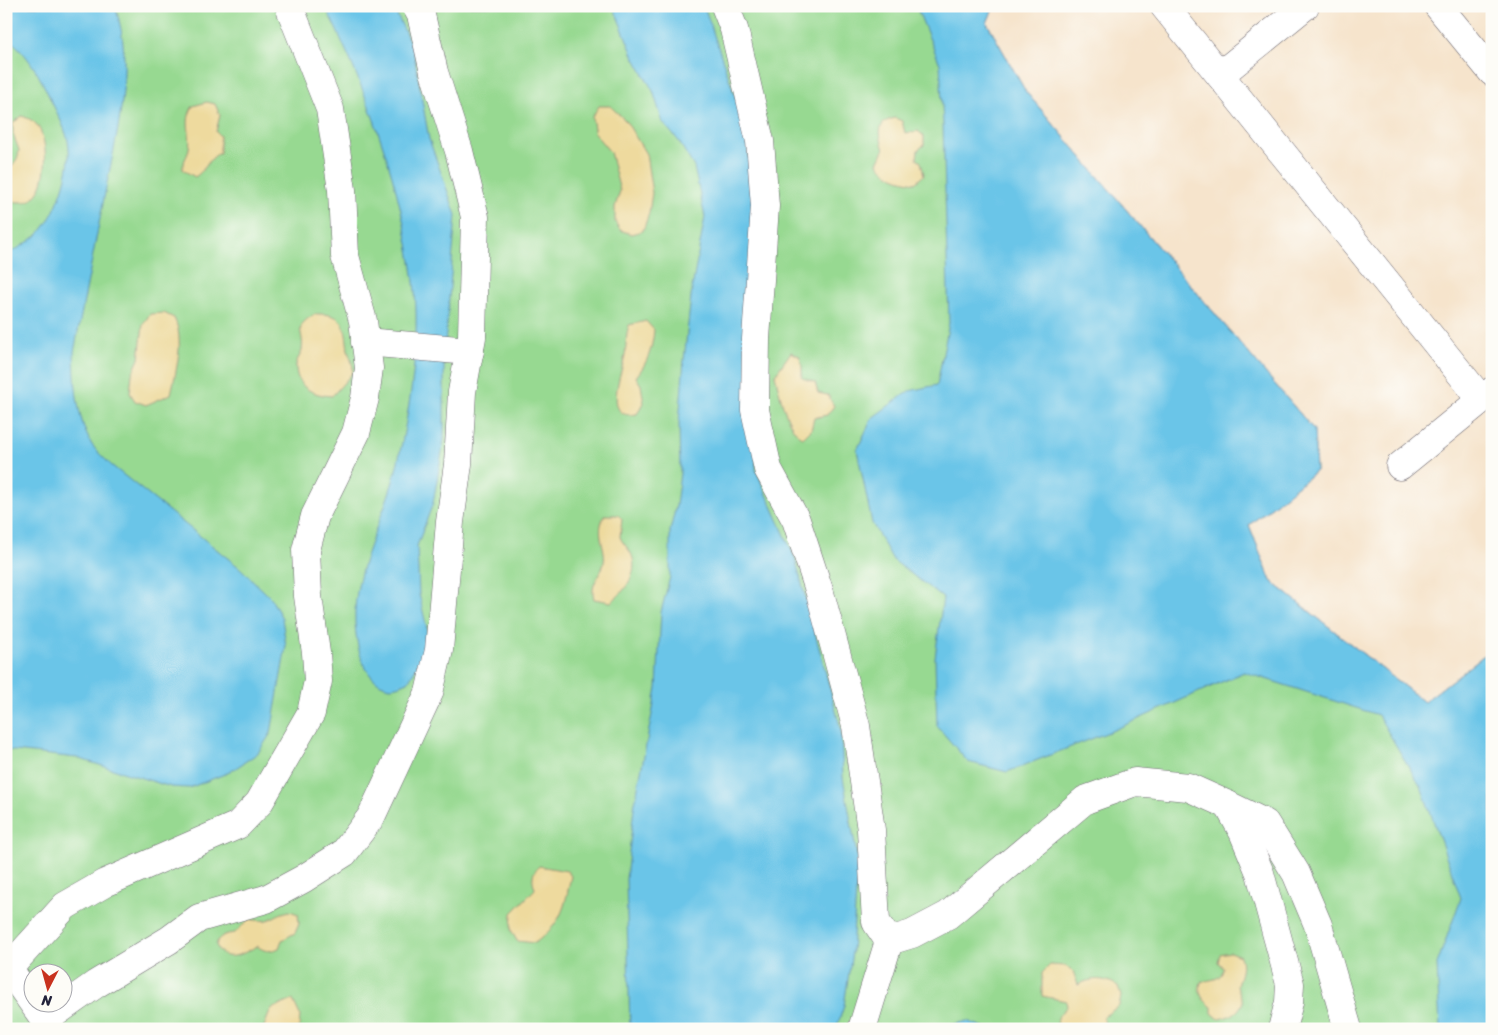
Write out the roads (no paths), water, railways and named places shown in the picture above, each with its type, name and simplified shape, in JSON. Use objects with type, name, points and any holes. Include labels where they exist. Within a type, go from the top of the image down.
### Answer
[{"type":"street","points":[[289,6],[330,109],[342,190],[345,256],[369,343],[369,368],[365,398],[356,433],[315,516],[306,550],[308,596],[318,681],[310,713],[259,803],[238,825],[105,882],[64,906],[7,969],[48,1024],[199,918],[266,899],[303,879],[344,853],[371,817],[429,693],[440,650],[465,351],[472,337],[475,216],[459,151],[434,72],[421,16],[416,6]]},
{"type":"street","points":[[725,6],[739,48],[760,141],[765,206],[756,339],[755,410],[768,469],[796,520],[820,593],[856,726],[872,830],[876,922],[889,942]]},
{"type":"street","points":[[1164,6],[1220,76],[1487,395],[1400,466]]},
{"type":"street","points":[[1220,76],[1304,6]]},
{"type":"street","points":[[1438,6],[1492,72]]},
{"type":"street","points":[[369,343],[465,351]]},
{"type":"street","points":[[889,942],[912,934],[948,915],[1085,800],[1135,782],[1188,787],[1265,823],[1296,872],[1318,925],[1348,1029]]},
{"type":"street","points":[[1228,805],[1243,832],[1260,872],[1286,963],[1290,984],[1289,1002],[1282,1029]]},
{"type":"street","points":[[862,1029],[889,942]]},
{"type":"water","points":[[6,6],[115,6],[121,30],[124,53],[122,102],[74,352],[77,400],[87,434],[94,448],[111,465],[240,568],[270,597],[282,618],[286,646],[271,733],[258,753],[230,772],[189,788],[171,787],[77,758],[6,750],[6,254],[36,236],[50,218],[62,192],[66,178],[69,152],[64,128],[39,77],[25,54],[6,38]]},
{"type":"water","points":[[325,6],[393,6],[413,49],[429,139],[456,215],[444,358],[444,440],[433,503],[417,546],[419,594],[427,629],[423,656],[408,682],[392,687],[381,684],[373,678],[363,662],[357,641],[355,622],[356,601],[364,562],[392,486],[406,421],[415,351],[416,305],[414,282],[401,211],[381,141],[355,72]]},
{"type":"water","points":[[613,6],[704,6],[743,119],[754,188],[756,470],[795,558],[841,730],[843,778],[858,861],[852,952],[844,1006],[836,1029],[630,1029],[626,879],[634,808],[657,688],[661,612],[670,577],[670,531],[676,506],[680,473],[679,423],[684,360],[692,288],[705,217],[694,167],[678,140],[663,123],[653,91],[633,55]]},
{"type":"water","points":[[916,6],[994,6],[987,23],[1026,92],[1314,430],[1316,471],[1249,525],[1271,581],[1424,702],[1492,649],[1492,1029],[1440,1029],[1437,964],[1461,898],[1422,789],[1378,715],[1244,672],[1114,730],[1007,772],[968,762],[937,726],[935,658],[943,598],[893,560],[872,523],[857,450],[872,418],[909,391],[937,385],[949,323],[940,64]]},
{"type":"water","points":[[967,1021],[988,1029],[943,1029],[945,1027]]}]
